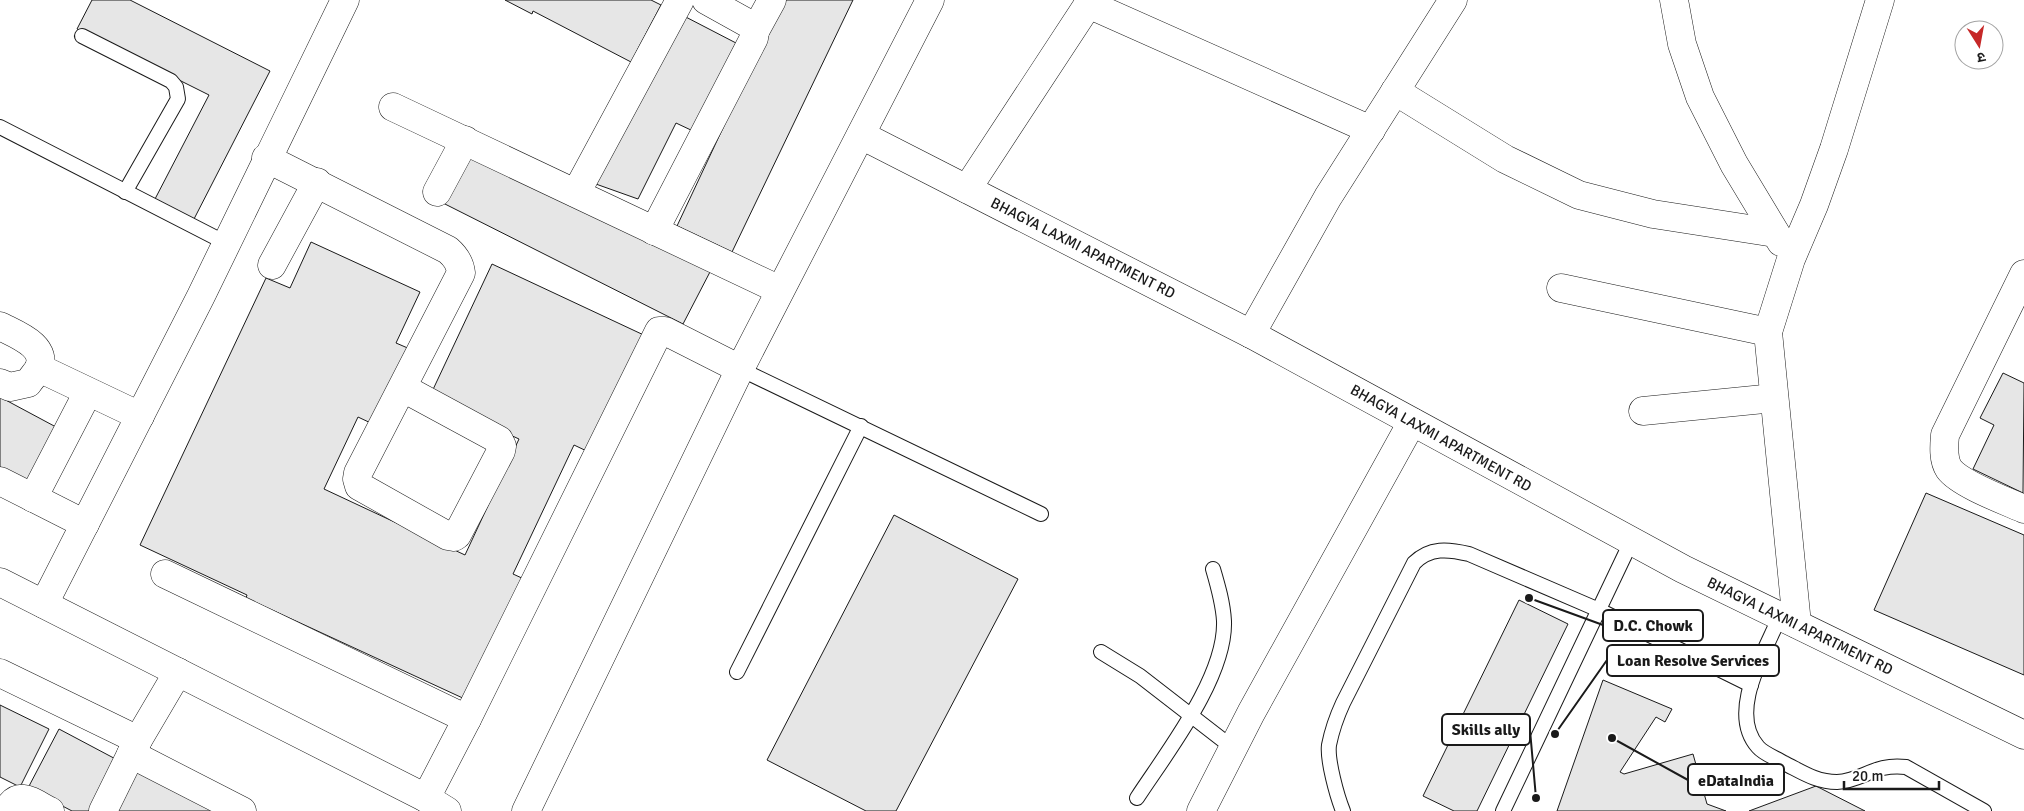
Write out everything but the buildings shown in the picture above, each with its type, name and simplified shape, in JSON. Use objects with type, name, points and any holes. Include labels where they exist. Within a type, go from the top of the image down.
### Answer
[{"type":"street","points":[[44,604],[140,416],[345,0]]},
{"type":"street","points":[[576,193],[680,0]]},
{"type":"street","points":[[706,0],[743,19],[755,31]]},
{"type":"street","points":[[654,231],[772,0]]},
{"type":"street","points":[[526,811],[740,369],[930,0]]},
{"type":"street","points":[[1251,334],[1328,196],[1453,0]]},
{"type":"street","points":[[1674,0],[1682,44],[1700,97],[1734,164],[1791,259]]},
{"type":"street","points":[[1788,620],[1768,332],[1791,259],[1814,205],[1834,149],[1880,0]]},
{"type":"street","points":[[967,189],[1089,2],[1371,130]]},
{"type":"street","points":[[1395,91],[1505,159],[1579,195],[1653,214],[1775,233]]},
{"type":"street","points":[[393,107],[780,290]]},
{"type":"street","name":"BHAGYA LAXMI APARTMENT RD","points":[[861,135],[1251,334],[1632,542],[2024,735]]},
{"type":"street","points":[[437,192],[465,140]]},
{"type":"street","points":[[266,158],[317,182],[448,250],[456,257],[460,266],[460,273],[358,473],[357,483],[359,486],[448,536],[454,537],[462,527],[502,446],[499,440],[403,388]]},
{"type":"street","points":[[272,265],[317,182]]},
{"type":"street","points":[[2024,274],[1945,436],[1944,453],[1949,468],[1960,479],[2024,509]]},
{"type":"street","points":[[1561,288],[1768,332]]},
{"type":"street","points":[[0,326],[30,342],[36,348],[40,358],[38,368],[28,383],[10,387],[0,383]]},
{"type":"street","points":[[0,582],[436,805],[467,719],[659,331],[665,331],[740,369]]},
{"type":"street","points":[[38,368],[140,416]]},
{"type":"street","points":[[34,498],[88,392]]},
{"type":"street","points":[[1643,411],[1774,398]]},
{"type":"street","points":[[1201,811],[1233,748],[1412,422]]},
{"type":"street","points":[[0,481],[85,524]]},
{"type":"street","points":[[165,574],[467,719]]},
{"type":"street","points":[[103,811],[134,747],[178,672]]},
{"type":"street","points":[[0,673],[134,747],[242,811]]},
{"type":"street","points":[[5,806],[16,799],[23,798],[50,811]]},
{"type":"lane","points":[[82,36],[171,81],[176,87],[178,99],[125,192]]},
{"type":"lane","points":[[0,128],[226,243]]},
{"type":"lane","points":[[740,369],[1041,514]]},
{"type":"lane","points":[[737,672],[860,426]]},
{"type":"lane","points":[[1503,811],[1632,542]]},
{"type":"lane","points":[[1343,811],[1332,772],[1329,746],[1335,722],[1342,702],[1414,563],[1422,554],[1435,551],[1454,551],[1469,554],[1598,610],[1751,685]]},
{"type":"lane","points":[[1137,798],[1191,715],[1220,655],[1224,623],[1221,593],[1213,569]]},
{"type":"lane","points":[[1788,620],[1751,685],[1745,709],[1746,725],[1759,748],[1813,779],[1827,782],[1846,781],[1873,770],[1892,765],[1906,767],[1984,811]]},
{"type":"lane","points":[[1101,652],[1140,676],[1233,748]]},
{"type":"place","name":"D.C. Chowk","points":[[1529,598]]},
{"type":"place","name":"Loan Resolve Services","points":[[1555,734]]},
{"type":"place","name":"eDataIndia","points":[[1612,738]]},
{"type":"place","name":"Skills ally","points":[[1536,798]]}]
